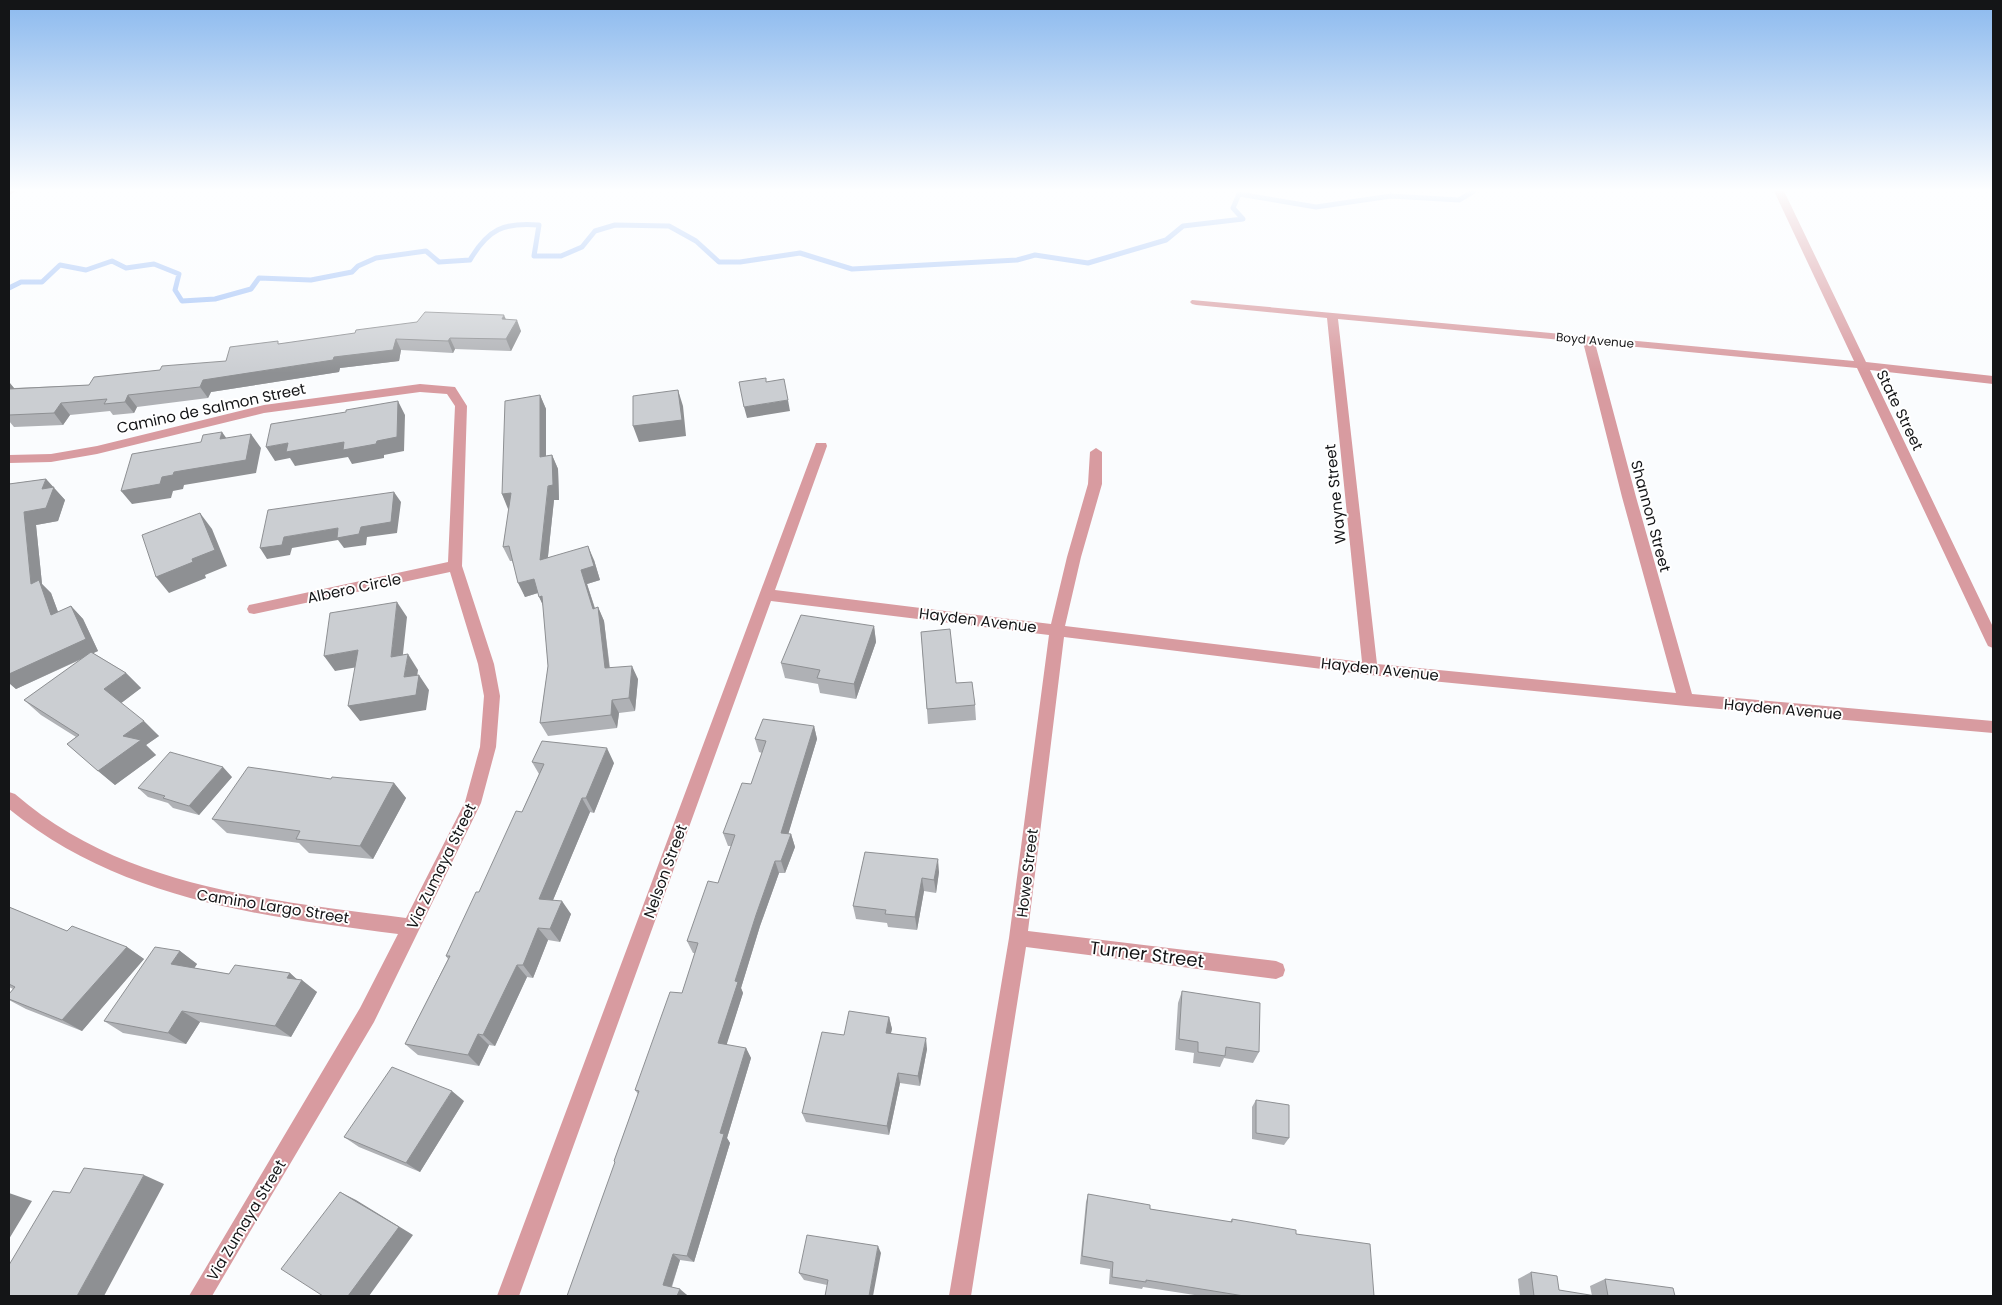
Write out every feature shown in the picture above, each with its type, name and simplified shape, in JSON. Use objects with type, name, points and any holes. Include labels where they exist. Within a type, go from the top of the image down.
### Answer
[{"type":"street","name":"State Street","points":[[1808,252],[1993,642]]},
{"type":"street","name":"Boyd Avenue","points":[[1196,302],[1860,365],[1993,380]]},
{"type":"street","name":"Wayne Street","points":[[1332,315],[1370,669]]},
{"type":"street","name":"Shannon Street","points":[[1588,339],[1629,497],[1686,700]]},
{"type":"street","name":"Camino de Salmon Street","points":[[9,459],[51,458],[97,450],[296,404],[420,388],[451,390]]},
{"type":"street","name":"Via Zumaya Street","points":[[200,1296],[367,1016],[473,803],[488,746],[492,696],[486,664],[455,566],[460,406],[451,390]]},
{"type":"street","name":"Nelson Street","points":[[508,1296],[768,595],[821,446]]},
{"type":"street","name":"Howe Street","points":[[960,1296],[1018,938],[1058,630],[1074,557],[1095,484],[1096,452]]},
{"type":"street","name":"Albero Circle","points":[[254,609],[455,566]]},
{"type":"street","name":"Hayden Avenue","points":[[768,595],[1370,669],[1686,700],[1993,727]]},
{"type":"street","name":"Camino Largo Street","points":[[9,799],[18,808],[73,845],[140,877],[194,894],[253,906],[412,927]]},
{"type":"street","name":"Turner Street","points":[[1018,938],[1276,970]]},
{"type":"building","points":[[425,312],[504,315],[502,319],[517,320],[506,339],[450,338],[448,341],[396,339],[393,350],[334,357],[333,360],[203,380],[200,387],[128,395],[125,402],[104,404],[107,399],[61,403],[54,413],[9,415],[9,389],[89,385],[94,377],[160,370],[162,366],[226,361],[230,347],[278,341],[278,344],[355,333],[356,330],[417,322]]},
{"type":"building","points":[[766,378],[766,382],[784,379],[788,400],[744,407],[739,382]]},
{"type":"building","points":[[678,390],[682,420],[633,426],[633,396]]},
{"type":"building","points":[[540,395],[540,457],[552,455],[553,485],[548,486],[540,560],[588,546],[594,566],[581,570],[593,609],[598,607],[605,668],[632,666],[629,698],[612,700],[611,715],[540,723],[548,666],[542,596],[539,597],[534,579],[518,583],[509,546],[503,547],[511,493],[502,494],[505,401]]},
{"type":"building","points":[[398,401],[397,437],[377,441],[376,444],[343,450],[344,442],[286,452],[288,443],[266,447],[271,424],[346,412],[346,410]]},
{"type":"building","points":[[222,432],[220,439],[251,434],[246,460],[174,472],[173,475],[162,477],[160,484],[121,491],[132,454],[201,442],[203,435]]},
{"type":"building","points":[[46,479],[42,489],[54,487],[46,508],[24,512],[31,584],[39,580],[51,615],[71,606],[86,639],[9,674],[9,484]]},
{"type":"building","points":[[394,492],[391,522],[361,527],[359,534],[337,538],[338,528],[284,537],[282,545],[260,548],[268,510]]},
{"type":"building","points":[[200,513],[215,550],[192,559],[193,562],[156,577],[142,535]]},
{"type":"building","points":[[397,602],[391,657],[408,654],[404,677],[419,675],[416,695],[348,706],[358,650],[324,656],[330,613]]},
{"type":"building","points":[[801,615],[874,626],[854,684],[817,678],[820,670],[781,663]]},
{"type":"building","points":[[950,629],[956,683],[972,682],[975,705],[927,709],[921,632]]},
{"type":"building","points":[[91,652],[126,673],[104,689],[144,721],[123,736],[141,740],[98,771],[67,744],[79,735],[24,700]]},
{"type":"building","points":[[763,719],[814,726],[781,833],[791,834],[781,861],[775,861],[756,915],[735,981],[738,982],[718,1043],[746,1048],[720,1133],[724,1134],[687,1256],[673,1254],[663,1285],[680,1289],[677,1296],[567,1296],[615,1162],[639,1091],[635,1090],[670,992],[682,993],[698,943],[687,941],[708,881],[718,883],[735,835],[723,833],[742,783],[751,784],[766,741],[755,739]]},
{"type":"building","points":[[542,741],[607,748],[586,798],[582,798],[539,899],[562,901],[550,929],[538,928],[523,965],[517,965],[483,1035],[478,1034],[468,1055],[405,1044],[450,956],[446,956],[476,892],[479,892],[516,811],[522,812],[544,764],[532,762]]},
{"type":"building","points":[[170,752],[223,767],[189,806],[138,788]]},
{"type":"building","points":[[248,767],[331,779],[332,777],[394,783],[360,846],[296,839],[300,831],[212,819]]},
{"type":"building","points":[[865,852],[938,859],[934,880],[922,878],[915,917],[885,914],[886,910],[853,906]]},
{"type":"building","points":[[9,907],[67,931],[72,926],[127,947],[62,1020],[9,999],[9,994],[15,987],[9,984]]},
{"type":"building","points":[[155,947],[180,951],[171,964],[229,974],[235,965],[290,973],[287,978],[302,980],[275,1026],[182,1011],[168,1033],[104,1021]]},
{"type":"building","points":[[1182,991],[1260,1003],[1259,1052],[1226,1047],[1225,1056],[1198,1052],[1198,1042],[1179,1039]]},
{"type":"building","points":[[849,1011],[889,1017],[886,1033],[926,1038],[918,1076],[898,1073],[887,1126],[802,1113],[822,1032],[844,1035]]},
{"type":"building","points":[[392,1067],[452,1091],[406,1163],[344,1137]]},
{"type":"building","points":[[1256,1100],[1289,1105],[1289,1138],[1256,1133]]},
{"type":"building","points":[[84,1168],[144,1175],[77,1296],[9,1296],[9,1265],[53,1191],[70,1193]]},
{"type":"building","points":[[340,1192],[399,1227],[348,1296],[323,1296],[281,1269]]},
{"type":"building","points":[[1088,1194],[1150,1205],[1150,1209],[1232,1222],[1232,1219],[1296,1230],[1296,1234],[1370,1244],[1374,1296],[1244,1296],[1146,1280],[1146,1282],[1112,1277],[1113,1262],[1082,1256]]},
{"type":"building","points":[[807,1235],[878,1246],[869,1296],[825,1296],[828,1280],[799,1273]]},
{"type":"building","points":[[1531,1272],[1557,1276],[1559,1290],[1596,1296],[1534,1296]]},
{"type":"building","points":[[1605,1279],[1673,1288],[1675,1296],[1608,1296]]},
{"type":"waterway","points":[[9,288],[21,282],[42,282],[60,265],[86,270],[112,261],[126,268],[154,264],[179,274],[175,290],[182,301],[215,299],[251,289],[259,278],[311,280],[352,272],[358,266],[376,258],[420,252]]},
{"type":"waterway","points":[[427,252],[439,262],[470,260],[475,252]]},
{"type":"waterway","points":[[535,252],[534,256],[561,256],[571,252]]},
{"type":"waterway","points":[[708,252],[719,262],[740,262],[800,253],[852,269],[1017,260],[1035,255],[1088,263],[1126,252]]}]
